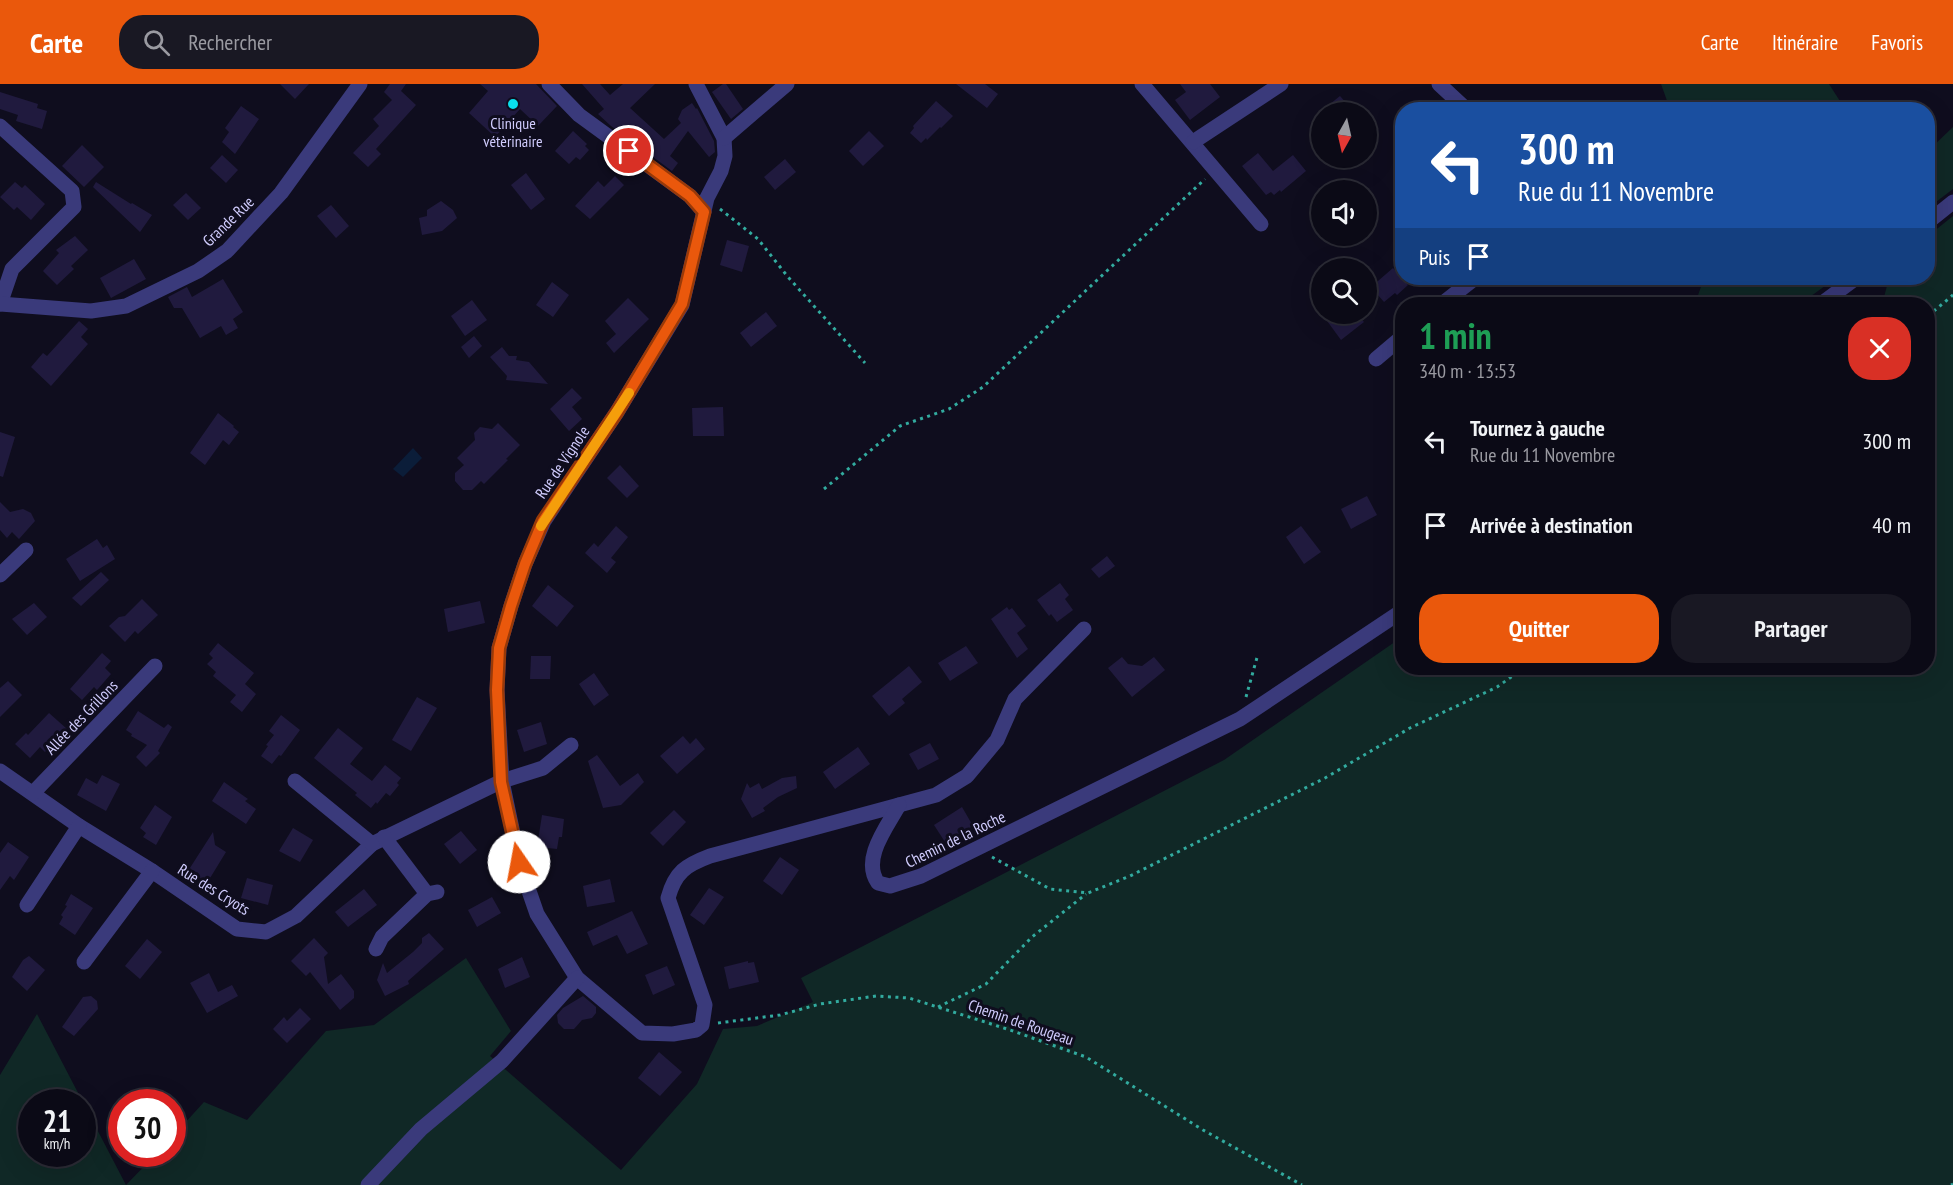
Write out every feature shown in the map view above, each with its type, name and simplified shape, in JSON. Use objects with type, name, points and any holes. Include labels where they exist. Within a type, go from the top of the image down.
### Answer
[{"type":"street","name":"Grande Rue","points":[[0,126],[72,191],[74,207],[12,269],[0,304],[91,311],[126,306],[198,271],[227,251],[281,194],[360,84]]},
{"type":"street","points":[[549,84],[579,115],[705,205]]},
{"type":"street","points":[[696,84],[724,138],[787,84]]},
{"type":"street","points":[[1142,84],[1261,224]]},
{"type":"street","points":[[1438,84],[1458,102]]},
{"type":"street","points":[[1193,142],[1276,85]]},
{"type":"street","name":"Rue de Vignole","points":[[577,978],[537,914],[519,862],[501,782],[497,690],[499,648],[525,564],[543,521],[617,412],[682,304],[705,205],[721,171],[725,156],[724,138]]},
{"type":"street","points":[[1935,216],[1953,202]]},
{"type":"street","points":[[1451,297],[1466,285]]},
{"type":"street","points":[[1830,297],[1847,285]]},
{"type":"street","points":[[1376,359],[1395,343]]},
{"type":"street","points":[[0,575],[26,550]]},
{"type":"street","name":"Chemin de la Roche","points":[[899,805],[873,853],[872,874],[878,883],[890,886],[903,884],[977,849],[1240,719],[1395,616]]},
{"type":"street","points":[[368,1185],[421,1129],[502,1061],[577,978],[642,1033],[673,1034],[696,1030],[702,1025],[705,1005],[668,898],[672,882],[689,864],[710,856],[936,795],[967,776],[997,740],[1015,699],[1083,629]]},
{"type":"street","name":"Allée des Grillons","points":[[33,793],[155,666]]},
{"type":"street","name":"Rue des Cryots","points":[[0,771],[79,826],[237,929],[266,932],[296,916],[378,840],[501,782],[543,768],[571,745]]},
{"type":"street","points":[[295,781],[378,840],[432,893],[382,937],[376,949]]},
{"type":"street","points":[[27,904],[79,826]]},
{"type":"street","points":[[84,962],[152,872]]},
{"type":"path","points":[[824,489],[900,426],[949,409],[982,387],[1215,170]]},
{"type":"path","points":[[705,205],[758,239],[788,277],[866,363]]},
{"type":"path","points":[[1935,310],[1953,295]]},
{"type":"path","points":[[1240,719],[1258,654]]},
{"type":"path","points":[[938,1007],[986,984],[1032,937],[1088,892],[1130,876],[1325,777],[1410,728],[1497,687],[1514,675]]},
{"type":"path","points":[[977,849],[1050,889],[1088,892]]},
{"type":"path","name":"Chemin de Rougeau","points":[[702,1025],[780,1015],[820,1004],[876,996],[909,998],[1086,1057],[1203,1130],[1302,1185]]},
{"type":"green space","points":[[1661,84],[1829,84],[1841,102],[1667,102]]},
{"type":"green space","points":[[1953,127],[1953,189],[1935,203],[1935,144]]},
{"type":"green space","points":[[1953,216],[1953,1185],[126,1185],[143,1167],[186,1167],[186,1122],[204,1102],[247,1120],[326,1031],[374,1025],[466,958],[511,1031],[490,1056],[621,1170],[697,1084],[723,1029],[757,1026],[813,1002],[801,978],[1224,760],[1395,642],[1395,675],[1935,675],[1935,297],[1884,297],[1887,285],[1935,285],[1935,230]]},
{"type":"green space","points":[[1702,285],[1826,285],[1810,297],[1697,297]]},
{"type":"green space","points":[[37,1014],[76,1089],[18,1089],[18,1167],[96,1167],[96,1127],[108,1150],[108,1167],[117,1167],[126,1185],[0,1185],[0,1075]]},
{"type":"water","points":[[413,448],[422,458],[403,477],[393,469]]},
{"type":"building","points":[[280,84],[309,84],[295,99]]},
{"type":"building","points":[[390,84],[406,84],[401,91],[416,105],[376,149],[381,154],[368,167],[353,153],[379,126],[373,119],[392,100],[384,92]]},
{"type":"building","points":[[480,84],[536,84],[557,106],[538,126],[520,109],[495,137],[469,113],[488,91]]},
{"type":"building","points":[[582,84],[600,84],[610,95],[623,84],[655,84],[630,108],[664,139],[681,123],[678,119],[682,110],[692,103],[697,108],[714,141],[715,152],[709,157],[688,131],[670,156],[678,163],[672,171],[598,114],[604,109]]},
{"type":"building","points":[[726,84],[743,109],[731,119],[712,92]]},
{"type":"building","points":[[956,84],[985,84],[998,94],[987,108]]},
{"type":"building","points":[[1180,84],[1210,84],[1220,97],[1190,120],[1175,100],[1186,92]]},
{"type":"building","points":[[0,92],[38,104],[37,108],[47,111],[42,129],[16,121],[18,115],[0,109]]},
{"type":"building","points":[[1340,96],[1345,102],[1332,102]]},
{"type":"building","points":[[936,101],[953,116],[921,143],[910,133],[913,126]]},
{"type":"building","points":[[241,106],[259,119],[235,154],[222,142],[229,132],[225,128]]},
{"type":"building","points":[[573,131],[587,144],[585,146],[589,150],[580,160],[576,157],[569,164],[555,151]]},
{"type":"building","points":[[869,131],[884,146],[863,166],[849,151]]},
{"type":"building","points":[[82,145],[104,167],[84,187],[62,166]]},
{"type":"building","points":[[1258,153],[1273,171],[1293,155],[1306,171],[1281,192],[1280,190],[1274,195],[1271,192],[1266,195],[1242,166]]},
{"type":"building","points":[[222,155],[238,170],[226,183],[210,168]]},
{"type":"building","points":[[785,159],[796,172],[775,190],[764,177]]},
{"type":"building","points":[[526,173],[545,199],[531,210],[511,185]]},
{"type":"building","points":[[615,176],[624,185],[590,219],[575,206],[598,181],[604,187]]},
{"type":"building","points":[[15,182],[22,188],[25,185],[45,204],[31,220],[17,207],[14,210],[0,197]]},
{"type":"building","points":[[96,182],[152,215],[140,232],[93,187]]},
{"type":"building","points":[[186,193],[201,208],[188,220],[173,205]]},
{"type":"building","points":[[441,201],[453,210],[457,218],[442,231],[422,235],[419,218],[427,216],[427,210]]},
{"type":"building","points":[[331,205],[349,226],[336,238],[317,216]]},
{"type":"building","points":[[75,236],[88,250],[71,266],[74,269],[57,285],[43,271],[59,253],[56,250]]},
{"type":"building","points":[[727,240],[749,246],[742,272],[720,265]]},
{"type":"building","points":[[134,259],[146,279],[111,298],[100,278]]},
{"type":"building","points":[[1393,268],[1395,285],[1408,285],[1397,295],[1395,293],[1384,302],[1377,294],[1377,282]]},
{"type":"building","points":[[223,279],[243,312],[233,319],[238,328],[226,335],[221,326],[200,338],[182,308],[174,308],[168,297],[187,287],[192,297]]},
{"type":"building","points":[[552,282],[569,295],[553,317],[536,305]]},
{"type":"building","points":[[628,298],[649,319],[614,353],[606,343],[616,334],[605,321]]},
{"type":"building","points":[[472,300],[487,320],[465,336],[451,316]]},
{"type":"building","points":[[766,312],[777,326],[751,347],[740,333]]},
{"type":"building","points":[[79,321],[88,329],[81,337],[88,344],[51,386],[31,367],[43,353],[47,356]]},
{"type":"building","points":[[1329,324],[1361,324],[1341,340]]},
{"type":"building","points":[[474,336],[482,346],[469,358],[461,347]]},
{"type":"building","points":[[502,347],[509,356],[517,356],[516,360],[529,362],[548,384],[506,380],[507,376],[490,357]]},
{"type":"building","points":[[572,388],[582,398],[572,407],[582,419],[569,431],[550,409]]},
{"type":"building","points":[[723,407],[724,436],[693,436],[692,408]]},
{"type":"building","points":[[218,413],[239,432],[229,445],[223,440],[205,465],[190,453]]},
{"type":"building","points":[[498,423],[520,445],[484,484],[481,481],[472,490],[463,490],[455,481],[455,473],[464,465],[457,458],[475,440],[474,433],[480,427],[492,429]]},
{"type":"building","points":[[0,432],[15,437],[3,477],[0,476]]},
{"type":"building","points":[[620,465],[639,486],[627,498],[607,478]]},
{"type":"building","points":[[1367,496],[1377,515],[1351,529],[1341,509]]},
{"type":"building","points":[[0,502],[10,512],[23,509],[31,513],[35,521],[19,539],[12,532],[7,538],[0,530]]},
{"type":"building","points":[[616,526],[628,537],[611,558],[616,562],[607,573],[585,553],[594,543],[598,547]]},
{"type":"building","points":[[1301,526],[1321,552],[1304,564],[1286,537]]},
{"type":"building","points":[[97,539],[103,548],[107,545],[115,559],[80,581],[66,559]]},
{"type":"building","points":[[1107,556],[1115,566],[1099,578],[1091,569]]},
{"type":"building","points":[[101,572],[109,580],[81,606],[72,598]]},
{"type":"building","points":[[1060,583],[1069,595],[1065,599],[1073,610],[1057,622],[1051,614],[1049,616],[1037,600]]},
{"type":"building","points":[[548,585],[574,606],[557,627],[532,606]]},
{"type":"building","points":[[142,599],[158,615],[138,634],[135,631],[125,642],[109,626],[119,617],[125,616]]},
{"type":"building","points":[[480,601],[485,623],[448,632],[444,609]]},
{"type":"building","points":[[34,603],[47,617],[27,635],[12,619]]},
{"type":"building","points":[[1007,607],[1009,610],[1012,608],[1026,626],[1017,633],[1028,649],[1017,658],[991,619]]},
{"type":"building","points":[[218,643],[254,673],[245,684],[256,694],[242,712],[230,702],[236,695],[213,676],[216,672],[207,664],[213,658],[209,654]]},
{"type":"building","points":[[966,646],[978,663],[950,681],[938,663]]},
{"type":"building","points":[[102,653],[111,661],[105,668],[111,674],[97,690],[94,687],[82,700],[70,689]]},
{"type":"building","points":[[531,656],[551,656],[550,679],[530,679]]},
{"type":"building","points":[[1122,657],[1128,664],[1142,666],[1154,657],[1165,670],[1132,697],[1108,668]]},
{"type":"building","points":[[909,666],[922,682],[902,699],[905,703],[889,716],[872,696]]},
{"type":"building","points":[[594,673],[609,695],[594,706],[579,684]]},
{"type":"building","points":[[8,681],[22,695],[0,717],[0,688]]},
{"type":"building","points":[[417,697],[437,708],[411,751],[392,740]]},
{"type":"building","points":[[138,711],[164,728],[168,724],[172,727],[158,751],[160,753],[146,767],[136,757],[147,745],[131,736],[132,734],[126,730]]},
{"type":"building","points":[[49,713],[67,729],[45,752],[40,747],[30,758],[15,744],[26,733],[28,735]]},
{"type":"building","points":[[281,715],[300,730],[281,756],[279,755],[272,764],[261,756],[274,735],[269,731]]},
{"type":"building","points":[[541,722],[547,744],[524,752],[517,730]]},
{"type":"building","points":[[338,728],[363,748],[350,764],[372,781],[385,765],[401,778],[397,783],[399,785],[390,796],[386,793],[371,808],[355,795],[357,793],[314,758]]},
{"type":"building","points":[[683,736],[690,744],[696,738],[705,749],[677,774],[660,756]]},
{"type":"building","points":[[930,743],[939,759],[918,770],[909,754]]},
{"type":"building","points":[[858,747],[870,764],[835,789],[823,772]]},
{"type":"building","points":[[597,755],[620,786],[638,773],[644,782],[621,805],[603,808],[588,761]]},
{"type":"building","points":[[102,775],[120,784],[106,811],[77,795],[86,778],[97,784]]},
{"type":"building","points":[[796,776],[797,788],[778,797],[763,808],[765,811],[752,818],[741,799],[747,783],[750,788],[759,783],[762,789],[782,778]]},
{"type":"building","points":[[224,782],[248,799],[245,801],[256,809],[246,824],[212,801]]},
{"type":"building","points":[[155,805],[172,817],[156,845],[143,837],[146,833],[140,828]]},
{"type":"building","points":[[962,807],[973,826],[945,842],[934,825]]},
{"type":"building","points":[[674,810],[686,822],[663,846],[650,833]]},
{"type":"building","points":[[542,815],[564,819],[562,837],[559,837],[557,849],[537,847]]},
{"type":"building","points":[[293,828],[313,840],[300,862],[279,851]]},
{"type":"building","points":[[461,831],[477,850],[460,864],[444,844]]},
{"type":"building","points":[[213,832],[215,845],[226,852],[207,883],[188,871]]},
{"type":"building","points":[[8,842],[29,857],[14,880],[10,876],[0,890],[0,853]]},
{"type":"building","points":[[780,857],[799,870],[782,895],[763,881]]},
{"type":"building","points":[[247,878],[273,885],[268,905],[241,898]]},
{"type":"building","points":[[610,879],[615,902],[587,907],[583,886]]},
{"type":"building","points":[[709,888],[724,897],[704,925],[690,915]]},
{"type":"building","points":[[364,889],[377,905],[348,927],[335,912]]},
{"type":"building","points":[[71,894],[93,908],[75,935],[59,924]]},
{"type":"building","points":[[492,897],[501,913],[477,927],[468,910]]},
{"type":"building","points":[[632,911],[648,944],[627,954],[617,935],[593,946],[587,932]]},
{"type":"building","points":[[429,933],[444,949],[408,981],[409,984],[385,996],[377,980],[383,963],[387,973],[413,952],[422,943],[422,938]]},
{"type":"building","points":[[314,938],[328,953],[324,957],[328,984],[341,974],[354,991],[354,998],[340,1010],[310,972],[306,976],[291,961]]},
{"type":"building","points":[[147,939],[162,952],[140,979],[125,966]]},
{"type":"building","points":[[29,956],[45,970],[27,991],[12,977],[23,960]]},
{"type":"building","points":[[522,957],[530,977],[505,988],[498,969]]},
{"type":"building","points":[[748,961],[748,963],[754,962],[759,982],[729,989],[724,967]]},
{"type":"building","points":[[667,966],[675,985],[653,995],[645,975]]},
{"type":"building","points":[[209,973],[218,992],[232,985],[238,996],[207,1013],[190,983]]},
{"type":"building","points":[[91,996],[97,1001],[98,1009],[74,1036],[62,1027],[83,997]]},
{"type":"building","points":[[583,996],[596,1007],[596,1013],[592,1018],[582,1020],[574,1029],[564,1029],[558,1023],[557,1015],[563,1008]]},
{"type":"building","points":[[300,1008],[311,1019],[287,1043],[273,1029],[284,1017],[287,1021]]},
{"type":"building","points":[[659,1052],[682,1072],[660,1096],[638,1078]]},
{"type":"slow traffic","points":[[541,526],[629,393]]},
{"type":"place","name":"Clinique vétèrinaire","points":[[513,104]]},
{"type":"route","points":[[519,862],[501,782],[497,690],[499,648],[525,564],[543,521],[617,412],[682,304],[704,212],[690,196],[629,151]]}]
